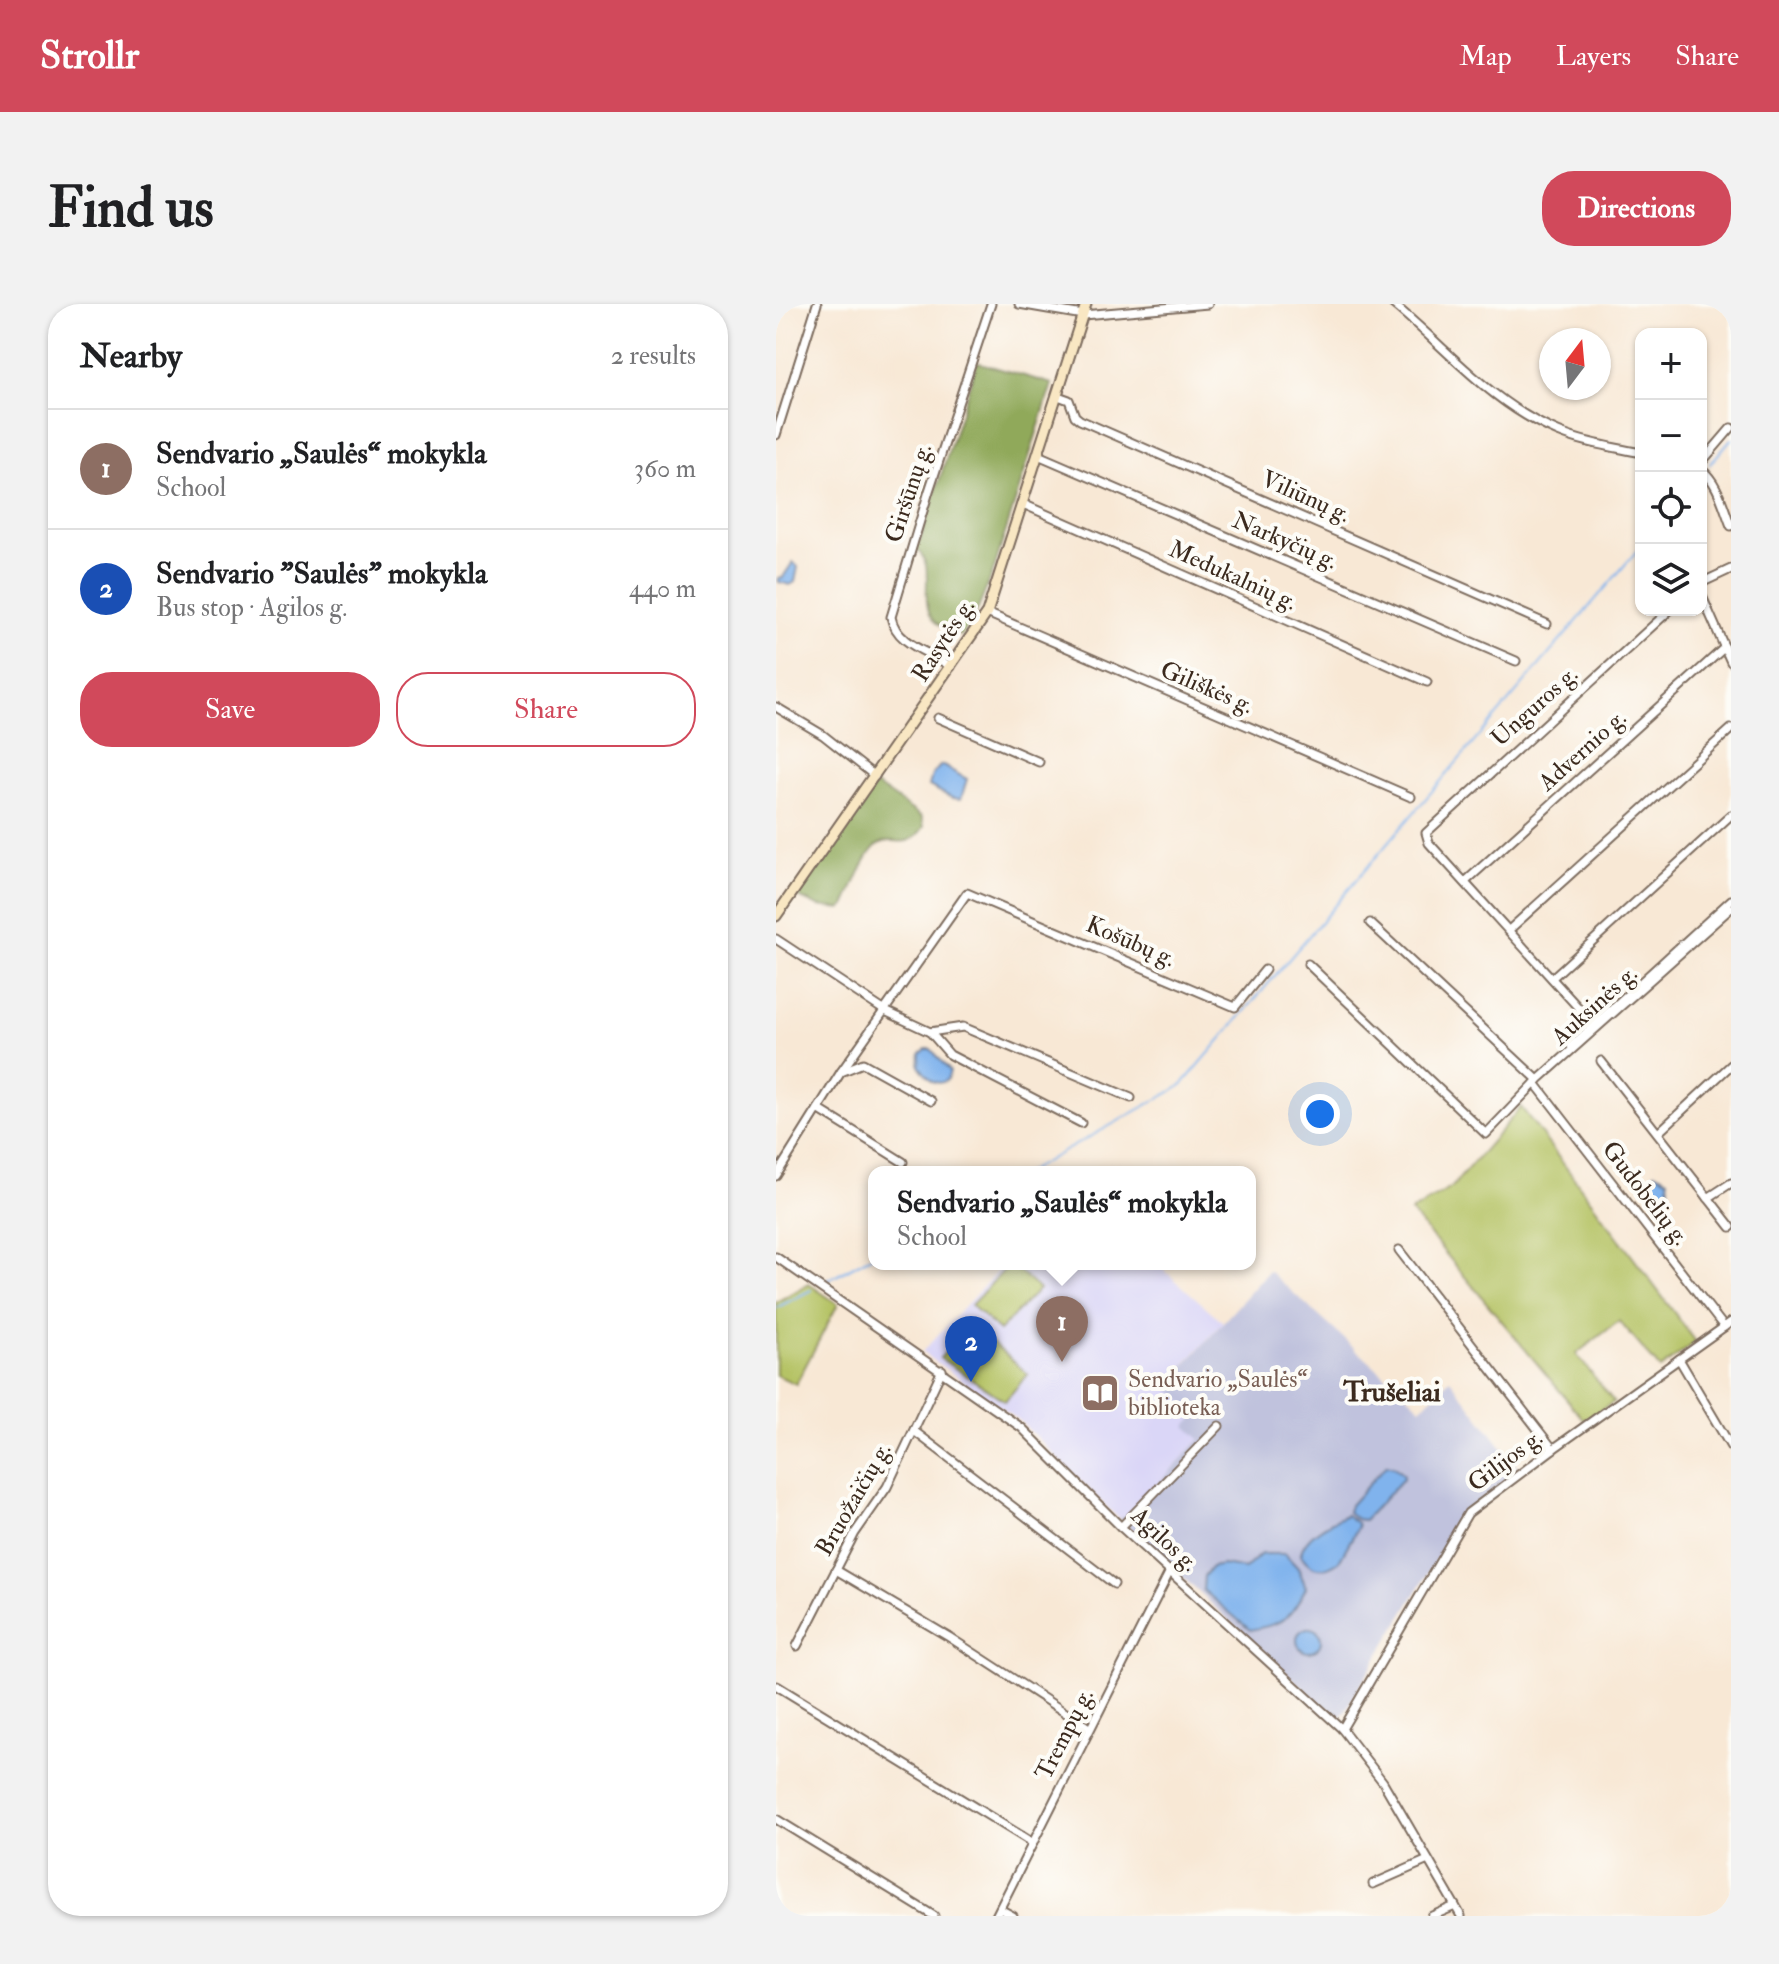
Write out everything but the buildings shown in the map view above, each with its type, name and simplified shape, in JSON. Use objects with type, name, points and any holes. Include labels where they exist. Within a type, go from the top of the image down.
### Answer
[{"type":"main road","name":"Rasytės g.","points":[[776,916],[987,613],[1084,309]]},
{"type":"street","points":[[776,435],[817,304]]},
{"type":"street","name":"Giršūnų g.","points":[[951,667],[901,639],[891,617],[991,304]]},
{"type":"street","points":[[1019,304],[1084,309],[1208,304]]},
{"type":"street","points":[[1393,304],[1482,385],[1536,421],[1581,440],[1635,452]]},
{"type":"street","name":"Viliūnų g.","points":[[1058,396],[1069,400],[1075,416],[1080,420],[1547,624]]},
{"type":"street","points":[[1707,458],[1731,428]]},
{"type":"street","name":"Narkyčių g.","points":[[1038,455],[1516,661]]},
{"type":"street","points":[[1705,472],[1715,485],[1731,526]]},
{"type":"street","name":"Medukalnių g.","points":[[1023,504],[1427,682]]},
{"type":"street","points":[[1707,580],[1731,569]]},
{"type":"street","points":[[1707,607],[1731,662]]},
{"type":"street","name":"Giliškės g.","points":[[987,613],[1411,797]]},
{"type":"street","name":"Unguros g.","points":[[1465,882],[1429,843],[1426,833],[1663,616]]},
{"type":"street","name":"Advernio g.","points":[[1465,882],[1725,647]]},
{"type":"street","points":[[776,707],[823,735],[875,776]]},
{"type":"street","points":[[938,718],[1039,762]]},
{"type":"street","points":[[1509,930],[1731,729]]},
{"type":"street","points":[[1552,978],[1731,815]]},
{"type":"street","points":[[1465,882],[1594,1025]]},
{"type":"street","name":"Košūbų g.","points":[[885,1011],[967,893],[1235,1007],[1265,970]]},
{"type":"street","points":[[1571,1046],[1731,900]]},
{"type":"street","name":"Auksinės g.","points":[[1308,964],[1486,1134],[1537,1082],[1731,908]]},
{"type":"street","name":"Gudobelių g.","points":[[1370,923],[1537,1082],[1728,1325]]},
{"type":"street","points":[[776,939],[885,1011],[930,1032],[950,1055],[1081,1123]]},
{"type":"street","points":[[776,1176],[841,1072],[885,1011]]},
{"type":"street","points":[[930,1032],[963,1027],[1131,1098]]},
{"type":"street","points":[[1601,1061],[1731,1227]]},
{"type":"street","points":[[841,1072],[863,1063],[931,1101]]},
{"type":"street","points":[[1658,1133],[1731,1065]]},
{"type":"street","points":[[818,1109],[903,1162]]},
{"type":"street","points":[[1708,1198],[1731,1183]]},
{"type":"street","points":[[1399,1250],[1553,1449]]},
{"type":"street","name":"Agilos g.","points":[[776,1257],[1022,1428],[1121,1527],[1342,1729],[1383,1782],[1461,1916]]},
{"type":"street","name":"Gilijos g.","points":[[1342,1729],[1468,1513],[1728,1325]]},
{"type":"street","points":[[1679,1359],[1731,1447]]},
{"type":"street","name":"Bruožaičių g.","points":[[797,1646],[861,1522],[887,1487],[942,1370]]},
{"type":"street","points":[[1121,1527],[1219,1426]]},
{"type":"street","points":[[914,1431],[1114,1584]]},
{"type":"street","points":[[836,1570],[949,1637],[1089,1728]]},
{"type":"street","name":"Trempų g.","points":[[998,1912],[1170,1571]]},
{"type":"street","points":[[777,1686],[1033,1843]]},
{"type":"street","points":[[776,1819],[934,1916]]},
{"type":"street","points":[[1373,1884],[1428,1860]]},
{"type":"street","points":[[1432,1916],[1455,1906]]},
{"type":"street","points":[[998,1912],[1013,1916]]},
{"type":"shaded area","points":[[998,1270],[1164,1270],[1223,1322],[1166,1385],[1197,1414],[1200,1439],[1129,1514],[1118,1518],[1020,1421],[922,1352]]},
{"type":"shaded area","points":[[1269,1271],[1421,1408],[1450,1379],[1520,1471],[1463,1515],[1339,1721],[1118,1518],[1129,1514],[1200,1439],[1186,1426],[1197,1414],[1166,1386]]},
{"type":"green space","points":[[977,362],[1052,384],[993,572],[978,609],[961,636],[933,619],[927,603],[926,565],[917,550]]},
{"type":"green space","points":[[876,785],[922,817],[924,827],[911,839],[885,841],[874,848],[841,909],[818,906],[797,896]]},
{"type":"green space","points":[[1521,1107],[1696,1342],[1660,1369],[1619,1321],[1576,1354],[1614,1402],[1584,1420],[1411,1212],[1452,1187]]},
{"type":"green space","points":[[1004,1270],[1017,1270],[1039,1289],[999,1331],[971,1305]]},
{"type":"green space","points":[[809,1284],[838,1304],[796,1384],[776,1375],[776,1302]]},
{"type":"green space","points":[[972,1325],[1028,1374],[1005,1401],[940,1358]]},
{"type":"water","points":[[793,562],[798,567],[795,582],[790,585],[779,582],[778,578],[783,577]]},
{"type":"water","points":[[941,765],[967,779],[961,799],[952,798],[929,786],[932,775]]},
{"type":"water","points":[[931,1049],[950,1071],[947,1080],[935,1082],[919,1066],[920,1054]]},
{"type":"water","points":[[1655,1172],[1668,1179],[1669,1189],[1661,1193],[1650,1179]]},
{"type":"water","points":[[1386,1465],[1394,1467],[1403,1479],[1364,1520],[1356,1519],[1348,1512],[1350,1505]]},
{"type":"water","points":[[1346,1515],[1358,1527],[1339,1561],[1323,1568],[1309,1564],[1301,1555],[1306,1542],[1318,1530]]},
{"type":"water","points":[[1261,1554],[1285,1554],[1298,1568],[1306,1587],[1285,1618],[1250,1630],[1203,1590],[1204,1576],[1212,1567],[1223,1565],[1245,1569]]},
{"type":"water","points":[[1309,1628],[1320,1635],[1321,1640],[1314,1651],[1309,1652],[1298,1645],[1297,1640],[1304,1629]]},
{"type":"waterway","points":[[1710,464],[1731,439]]},
{"type":"waterway","points":[[1038,1166],[1181,1086],[1635,553]]},
{"type":"waterway","points":[[825,1282],[868,1258]]},
{"type":"waterway","points":[[776,1308],[811,1290]]},
{"type":"place","name":"Sendvario „Saulės“ mokykla","points":[[1062,1362]]},
{"type":"place","name":"Sendvario \"Saulės\" mokykla","points":[[971,1382]]},
{"type":"place","name":"Sendvario „Saulės“ biblioteka","points":[[1100,1393]]},
{"type":"district","name":"Trušeliai","points":[[1392,1391]]}]
